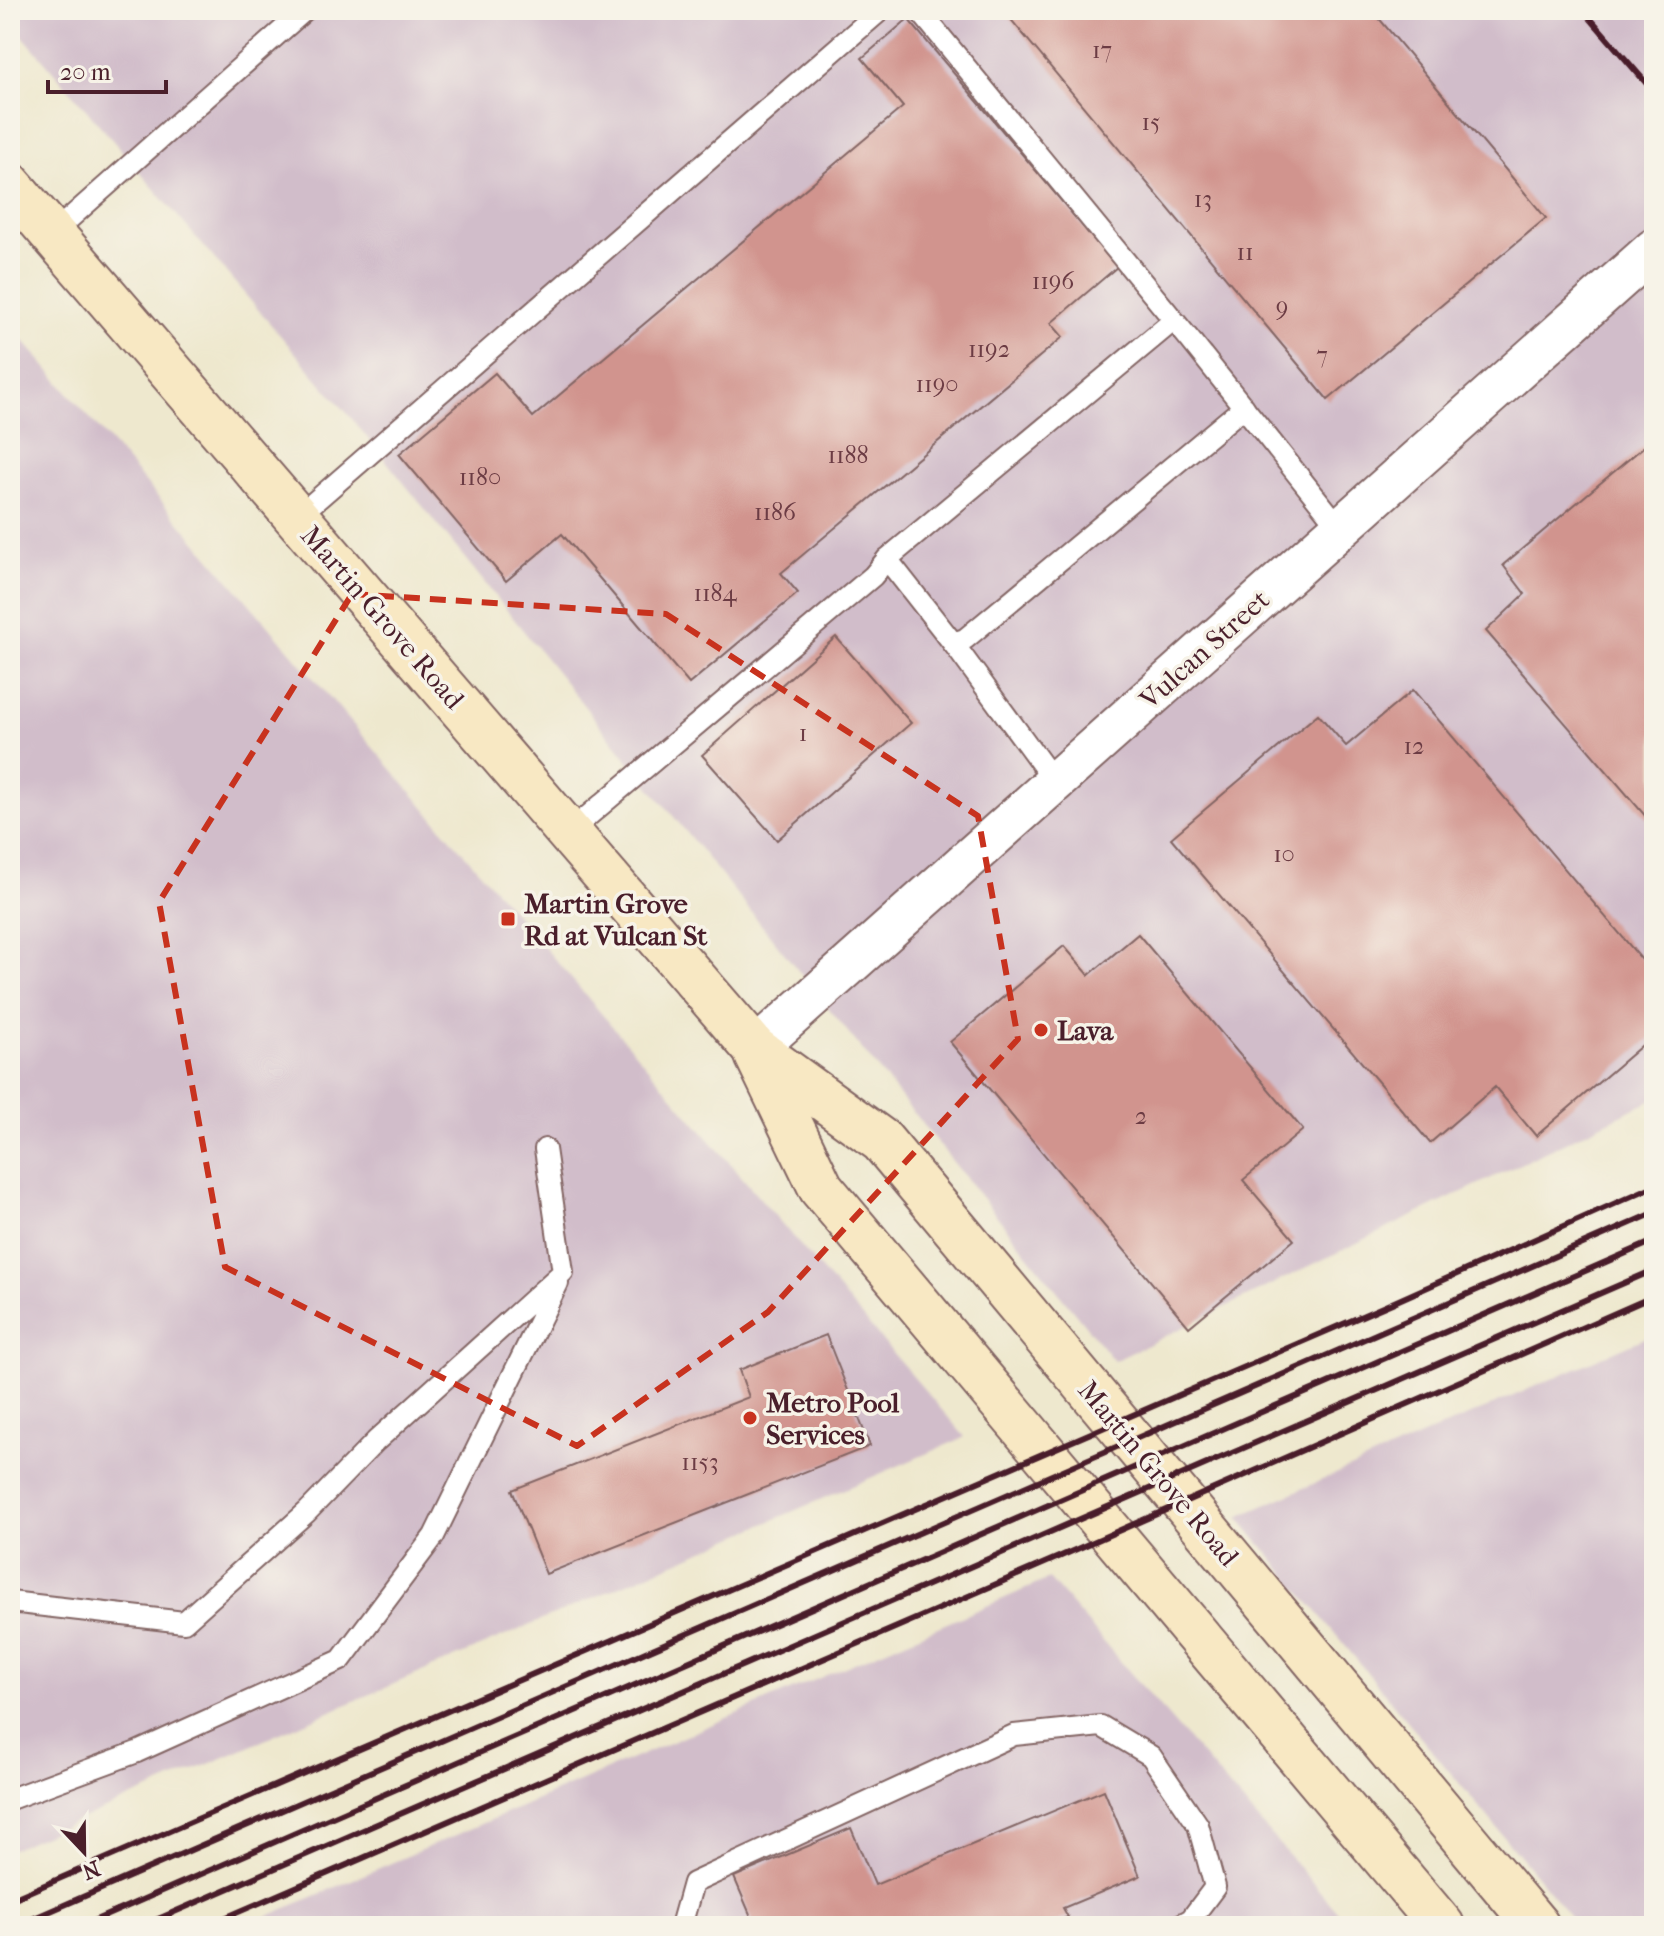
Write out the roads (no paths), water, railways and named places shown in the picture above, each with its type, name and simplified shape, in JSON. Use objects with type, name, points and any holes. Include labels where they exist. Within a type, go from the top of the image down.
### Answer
[{"type":"main road","name":"Martin Grove Road","points":[[10,185],[755,1049],[882,1141],[1537,1926]]},
{"type":"main road","name":"Martin Grove Road","points":[[755,1049],[821,1188],[1442,1926]]},
{"type":"street","name":"Vulcan Street","points":[[755,1049],[1654,249]]},
{"type":"lane","points":[[52,234],[305,10]]},
{"type":"lane","points":[[297,517],[881,10]]},
{"type":"lane","points":[[919,10],[1340,528]]},
{"type":"lane","points":[[569,832],[873,576],[887,559],[1173,321]]},
{"type":"lane","points":[[953,643],[965,639],[1244,407]]},
{"type":"lane","points":[[887,559],[1054,781]]},
{"type":"lane","points":[[10,1799],[137,1752],[341,1660],[434,1536],[563,1272],[545,1149]]},
{"type":"lane","points":[[10,1602],[184,1622],[307,1512],[376,1441],[563,1272]]},
{"type":"lane","points":[[681,1926],[693,1883],[1014,1735],[1101,1726],[1151,1756],[1198,1825],[1215,1887],[1191,1919],[1178,1926]]},
{"type":"railway","points":[[1583,10],[1654,92]]},
{"type":"railway","points":[[10,1900],[1392,1303],[1654,1186]]},
{"type":"railway","points":[[16,1926],[1654,1213]]},
{"type":"railway","points":[[82,1926],[1654,1241]]},
{"type":"railway","points":[[142,1926],[1654,1270]]},
{"type":"railway","points":[[206,1926],[1654,1296]]},
{"type":"place","name":"Martin Grove Rd at Vulcan St","points":[[508,919]]},
{"type":"place","name":"Lava","points":[[1041,1030]]},
{"type":"place","name":"Metro Pool Services","points":[[750,1418]]}]
